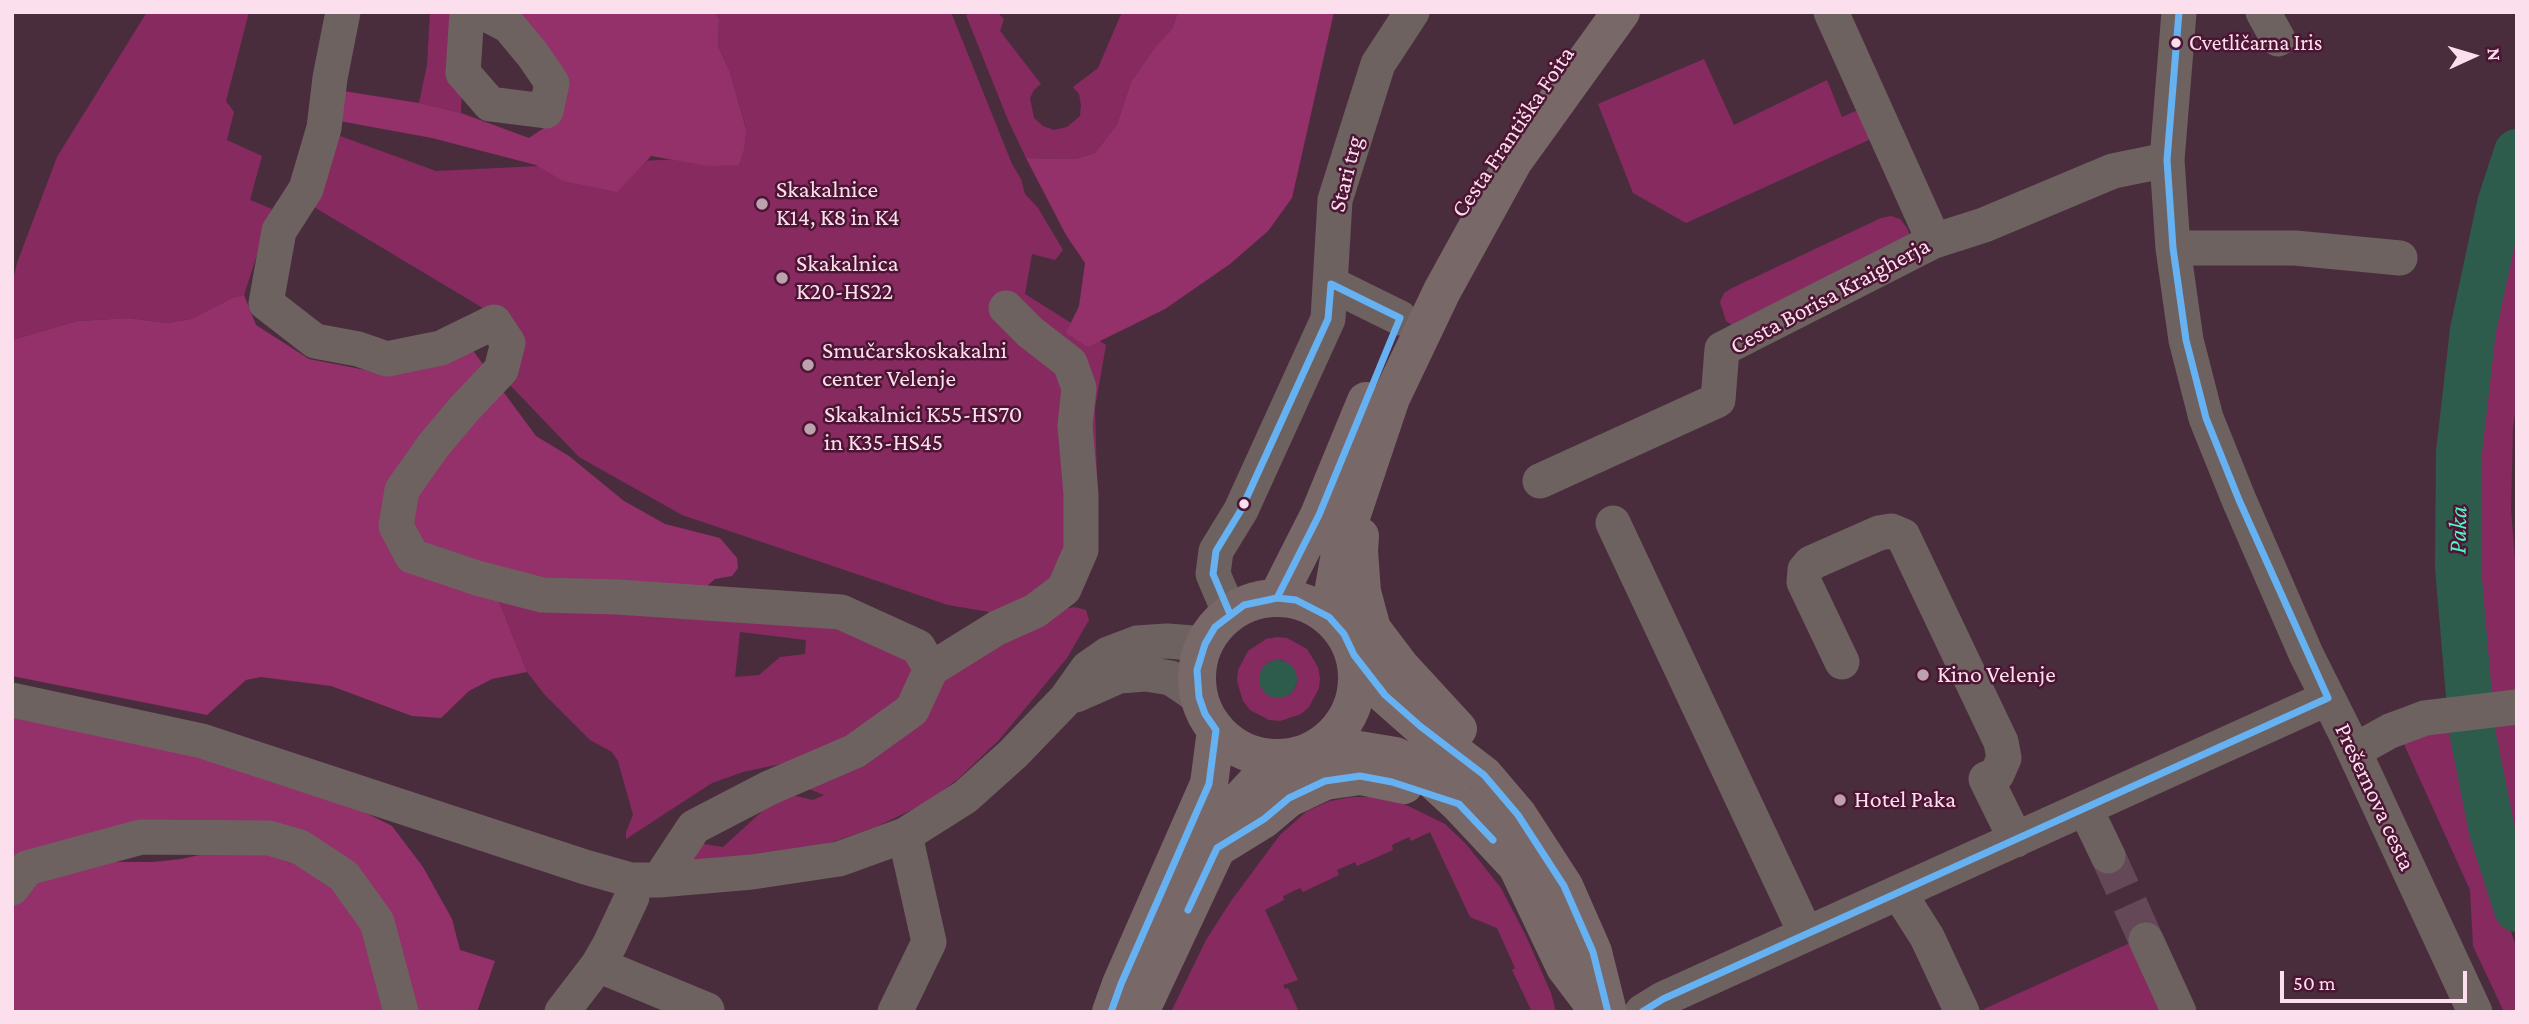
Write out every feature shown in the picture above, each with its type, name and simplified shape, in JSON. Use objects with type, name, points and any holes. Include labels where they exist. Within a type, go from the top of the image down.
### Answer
[{"type":"main road","name":"Cesta Františka Foita","points":[[1277,598],[1319,515],[1400,318],[1466,193],[1517,117],[1596,12]]},
{"type":"main road","name":"Cesta Františka Foita","points":[[1328,617],[1341,547],[1391,398],[1442,291],[1507,173],[1621,12]]},
{"type":"main road","name":"Cesta Františka Foita","points":[[1366,474],[1359,551],[1362,592],[1372,629],[1400,666],[1456,726],[1484,775]]},
{"type":"main road","points":[[1599,1012],[1565,967],[1517,866],[1459,804],[1420,768],[1395,756],[1311,750],[1282,759],[1263,758],[1229,743],[1216,730],[1205,715],[1199,697],[1197,670],[1205,644],[1215,627],[1244,605],[1277,598],[1296,600],[1328,617],[1344,634],[1354,656],[1384,695],[1484,775],[1518,815],[1564,886],[1592,952],[1608,1012]]},
{"type":"main road","points":[[1140,1012],[1240,801],[1265,773],[1311,750],[1341,727],[1353,705],[1357,680],[1354,656]]},
{"type":"main road","points":[[1111,1012],[1209,784],[1216,730]]},
{"type":"main road","points":[[1217,848],[1264,818],[1289,798],[1325,781],[1360,776],[1392,782],[1459,804]]},
{"type":"street","points":[[343,12],[330,78],[324,128],[306,189],[279,231],[267,303],[315,341],[358,349],[387,359],[441,348],[494,322],[508,343],[501,370],[433,446],[402,490],[396,526],[412,556],[477,578],[542,595],[617,597],[841,612],[918,648],[931,669]]},
{"type":"street","points":[[467,12],[463,74],[490,104],[546,111],[552,83],[509,26],[482,12]]},
{"type":"street","name":"Stari trg","points":[[1230,614],[1213,574],[1216,551],[1241,510],[1328,319],[1335,200],[1378,64],[1412,12]]},
{"type":"street","points":[[1831,12],[1934,241]]},
{"type":"street","name":"Prešernova cesta","points":[[2179,12],[2167,160],[2173,248],[2186,340],[2206,418],[2238,500],[2474,1012]]},
{"type":"street","name":"Cesta Borisa Kraigherja","points":[[1540,481],[1718,400],[1722,349],[1934,241],[1984,225],[2113,171],[2167,160]]},
{"type":"street","points":[[2173,248],[2295,248],[2400,258]]},
{"type":"street","points":[[1331,284],[1400,318]]},
{"type":"street","points":[[557,1009],[598,965],[632,897],[695,827],[769,788],[855,751],[912,710],[931,669],[997,628],[1035,611],[1064,589],[1081,550],[1081,494],[1075,426],[1079,388],[1070,363],[1030,332],[1006,308]]},
{"type":"street","points":[[1613,523],[1806,934]]},
{"type":"street","points":[[1842,662],[1804,582],[1805,570],[1811,563],[1879,533],[1891,531],[1903,536],[2001,742],[2004,758],[1997,774],[1986,779],[2016,840]]},
{"type":"street","points":[[12,700],[202,741],[571,863],[645,880],[752,872],[839,859],[905,835],[965,797],[1013,754],[1066,699],[1088,668],[1108,654],[1136,643],[1167,640],[1205,644]]},
{"type":"street","points":[[1066,699],[1119,676],[1146,674],[1171,678],[1199,697]]},
{"type":"street","points":[[1642,1012],[1663,999],[2328,698]]},
{"type":"street","points":[[2354,751],[2390,731],[2425,718],[2517,707]]},
{"type":"street","points":[[2085,808],[2108,856]]},
{"type":"street","points":[[895,1012],[929,942],[905,835]]},
{"type":"street","points":[[12,888],[27,868],[141,838],[269,838],[300,847],[344,876],[377,922],[401,1012]]},
{"type":"street","points":[[1899,893],[1927,937],[1962,1012]]},
{"type":"street","points":[[2147,940],[2179,1012]]},
{"type":"street","points":[[598,965],[707,1010]]},
{"type":"shaded area","points":[[147,12],[249,12],[226,101],[234,112],[227,140],[262,156],[250,200],[272,209],[244,295],[232,298],[191,319],[166,323],[129,318],[77,321],[12,340],[12,285],[17,263],[57,157]]},
{"type":"shaded area","points":[[430,12],[456,12],[462,80],[461,113],[419,103],[427,65]]},
{"type":"shaded area","points":[[508,12],[715,12],[719,19],[718,46],[730,72],[746,129],[739,165],[709,166],[651,156],[617,192],[563,181],[536,165],[432,138],[334,120],[337,90],[419,103],[461,113],[529,138],[554,121]]},
{"type":"shaded area","name":"Smučarskoskakalni center Velenje","points":[[715,12],[951,12],[1025,194],[1038,208],[1063,250],[1055,260],[1032,254],[1025,294],[1106,345],[1095,408],[1098,513],[1031,619],[948,605],[682,515],[579,457],[510,385],[518,329],[309,204],[340,136],[436,171],[723,157],[746,128],[730,72],[718,46],[719,19]]},
{"type":"shaded area","points":[[972,12],[997,12],[1004,19],[1000,31],[1041,84],[1030,98],[1034,118],[1043,126],[1054,130],[1067,127],[1080,116],[1079,94],[1073,87],[1098,68],[1122,12],[1178,12],[1172,29],[1155,47],[1131,82],[1117,124],[1095,153],[1075,159],[1026,158],[966,15]]},
{"type":"shaded area","points":[[1178,12],[1334,12],[1292,198],[1268,231],[1230,264],[1165,309],[1088,347],[1066,333],[1079,306],[1085,263],[1066,235],[1026,158],[1075,159],[1095,153],[1117,124],[1131,82],[1155,47],[1172,29]]},
{"type":"shaded area","points":[[1704,59],[1734,125],[1827,80],[1842,117],[1860,109],[1873,138],[1686,223],[1633,193],[1598,104]]},
{"type":"shaded area","points":[[2517,199],[2517,397],[2513,429],[2511,509],[2517,585],[2517,698],[2477,704],[2469,662],[2470,486],[2478,478],[2475,388]]},
{"type":"shaded area","points":[[1891,216],[1900,219],[1911,238],[1732,325],[1726,321],[1720,302],[1724,293],[1881,218]]},
{"type":"shaded area","points":[[244,295],[256,325],[309,359],[376,372],[471,348],[536,436],[569,456],[624,501],[665,524],[720,538],[737,558],[738,568],[732,576],[715,579],[707,586],[494,589],[527,672],[492,679],[469,691],[441,718],[412,716],[331,686],[261,677],[246,680],[207,715],[12,676],[12,340],[77,321],[129,318],[166,323],[191,319],[232,298]]},
{"type":"shaded area","points":[[494,589],[848,626],[914,664],[912,696],[842,751],[743,772],[712,783],[626,839],[633,815],[618,761],[612,752],[590,740],[544,694],[527,672]],"holes":[[[740,632],[806,640],[805,654],[780,657],[759,675],[735,677]]]},
{"type":"shaded area","points":[[1074,607],[1086,610],[1089,620],[1067,658],[998,741],[958,779],[928,802],[876,827],[824,845],[699,863],[674,860],[703,844],[723,847],[770,804],[787,794],[813,800],[824,795],[804,787],[939,683],[1060,610]]},
{"type":"shaded area","points":[[1287,638],[1307,649],[1318,667],[1320,678],[1319,688],[1309,707],[1301,714],[1280,721],[1269,720],[1250,710],[1243,701],[1237,681],[1238,670],[1248,651],[1266,639]],"holes":[[[1283,660],[1297,680],[1289,695],[1267,663]]]},
{"type":"shaded area","points":[[1278,660],[1291,666],[1297,679],[1291,692],[1278,698],[1265,692],[1259,679],[1265,666]]},
{"type":"shaded area","points":[[12,711],[178,746],[340,800],[392,826],[423,867],[452,919],[460,950],[495,961],[477,1012],[409,1012],[399,965],[287,833],[12,863]]},
{"type":"shaded area","points":[[2517,716],[2517,873],[2483,719]]},
{"type":"shaded area","points":[[2458,721],[2474,818],[2517,950],[2517,1012],[2504,1012],[2473,946],[2470,890],[2403,742]]},
{"type":"shaded area","points":[[1373,797],[1402,803],[1445,824],[1466,844],[1501,888],[1526,936],[1551,993],[1556,1012],[1532,1012],[1512,970],[1515,968],[1497,928],[1470,917],[1430,832],[1411,841],[1409,837],[1392,845],[1393,850],[1357,866],[1355,862],[1337,870],[1339,875],[1303,892],[1300,888],[1283,896],[1284,900],[1265,910],[1298,980],[1283,985],[1285,989],[1288,988],[1299,1012],[1171,1012],[1206,940],[1280,835],[1307,811],[1330,801]]},
{"type":"shaded area","points":[[249,844],[300,855],[363,915],[394,1012],[12,1012],[12,895],[36,871],[97,862],[181,859]]},
{"type":"shaded area","points":[[2130,943],[2161,1012],[1986,1012],[1984,1009]]},
{"type":"waterway","name":"Paka","points":[[2517,152],[2500,204],[2473,330],[2459,452],[2458,567],[2472,731],[2492,831],[2517,909]]},
{"type":"tunnel","points":[[2108,856],[2146,940]]},
{"type":"transit line","points":[[1642,1012],[1663,999],[2328,698],[2239,500],[2206,418],[2186,340],[2173,248],[2167,160],[2179,12]]},
{"type":"transit line","points":[[1230,614],[1213,574],[1216,551],[1241,510],[1328,319],[1331,284],[1400,318],[1319,515],[1277,598]]},
{"type":"transit line","points":[[1111,1012],[1209,784],[1216,730],[1205,714],[1199,697],[1197,670],[1205,644],[1215,627],[1244,605],[1277,598],[1296,600],[1329,617],[1344,634],[1354,655],[1385,695],[1420,726],[1484,775],[1518,815],[1564,886],[1593,952],[1608,1012]]},
{"type":"transit line","points":[[1188,910],[1217,848],[1264,819],[1289,798],[1325,781],[1360,776],[1392,782],[1459,804],[1493,840]]},
{"type":"place","name":"Cvetličarna Iris","points":[[2176,43]]},
{"type":"place","name":"Skakalnice K14, K8 in K4","points":[[762,204]]},
{"type":"place","name":"Skakalnica K20-HS22","points":[[782,278]]},
{"type":"place","name":"Smučarskoskakalni center Velenje","points":[[808,365]]},
{"type":"place","name":"Skakalnici K55-HS70 in K35-HS45","points":[[810,429]]},
{"type":"place","name":"Kino Velenje","points":[[1923,675]]},
{"type":"place","name":"Hotel Paka","points":[[1840,800]]}]
